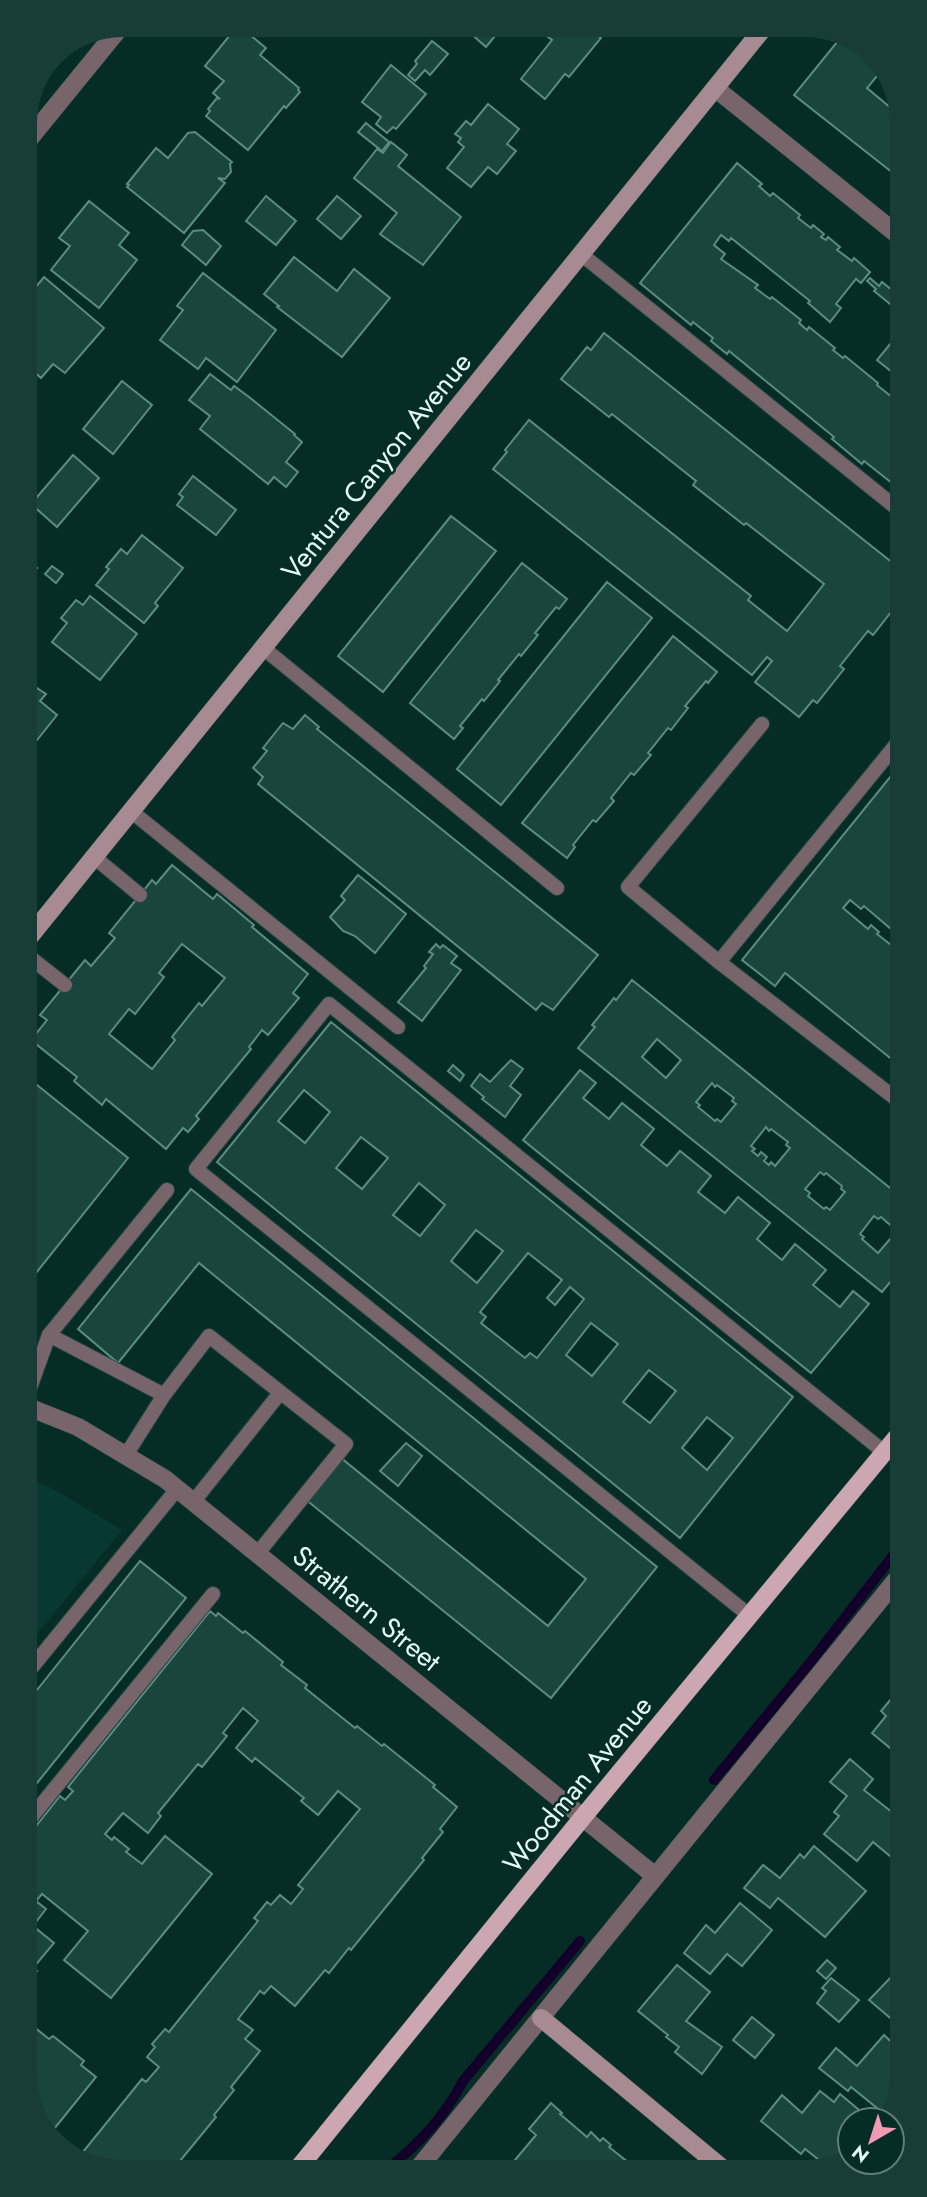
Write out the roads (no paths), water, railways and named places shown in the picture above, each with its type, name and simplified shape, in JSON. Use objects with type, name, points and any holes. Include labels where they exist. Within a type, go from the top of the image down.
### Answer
[{"type":"main road","name":"Woodman Avenue","points":[[305,2160],[890,1445]]},
{"type":"street","name":"Ventura Canyon Avenue","points":[[37,928],[756,37]]},
{"type":"street","points":[[37,129],[112,38]]},
{"type":"street","points":[[715,88],[890,229]]},
{"type":"street","name":"Strathern Street","points":[[37,1411],[78,1427],[178,1488],[655,1876]]},
{"type":"street","points":[[425,2160],[890,1588]]},
{"type":"street","points":[[541,2018],[712,2160]]},
{"type":"lane","points":[[581,254],[890,504]]},
{"type":"lane","points":[[262,647],[557,888]]},
{"type":"lane","points":[[762,724],[628,887],[719,962],[890,1094]]},
{"type":"lane","points":[[719,962],[890,752]]},
{"type":"lane","points":[[131,811],[398,1027]]},
{"type":"lane","points":[[94,857],[140,895]]},
{"type":"lane","points":[[37,963],[65,985]]},
{"type":"lane","points":[[750,1616],[195,1169],[329,1004],[884,1452]]},
{"type":"lane","points":[[37,1368],[49,1335],[167,1190]]},
{"type":"lane","points":[[49,1335],[164,1395]]},
{"type":"lane","points":[[126,1455],[164,1395],[209,1336],[346,1444],[258,1553]]},
{"type":"lane","points":[[194,1501],[280,1392]]},
{"type":"lane","points":[[37,1662],[178,1488]]},
{"type":"lane","points":[[37,1810],[213,1594]]},
{"type":"waterway","points":[[714,1780],[890,1559]]},
{"type":"waterway","points":[[398,2160],[429,2130],[463,2081],[580,1941]]}]
